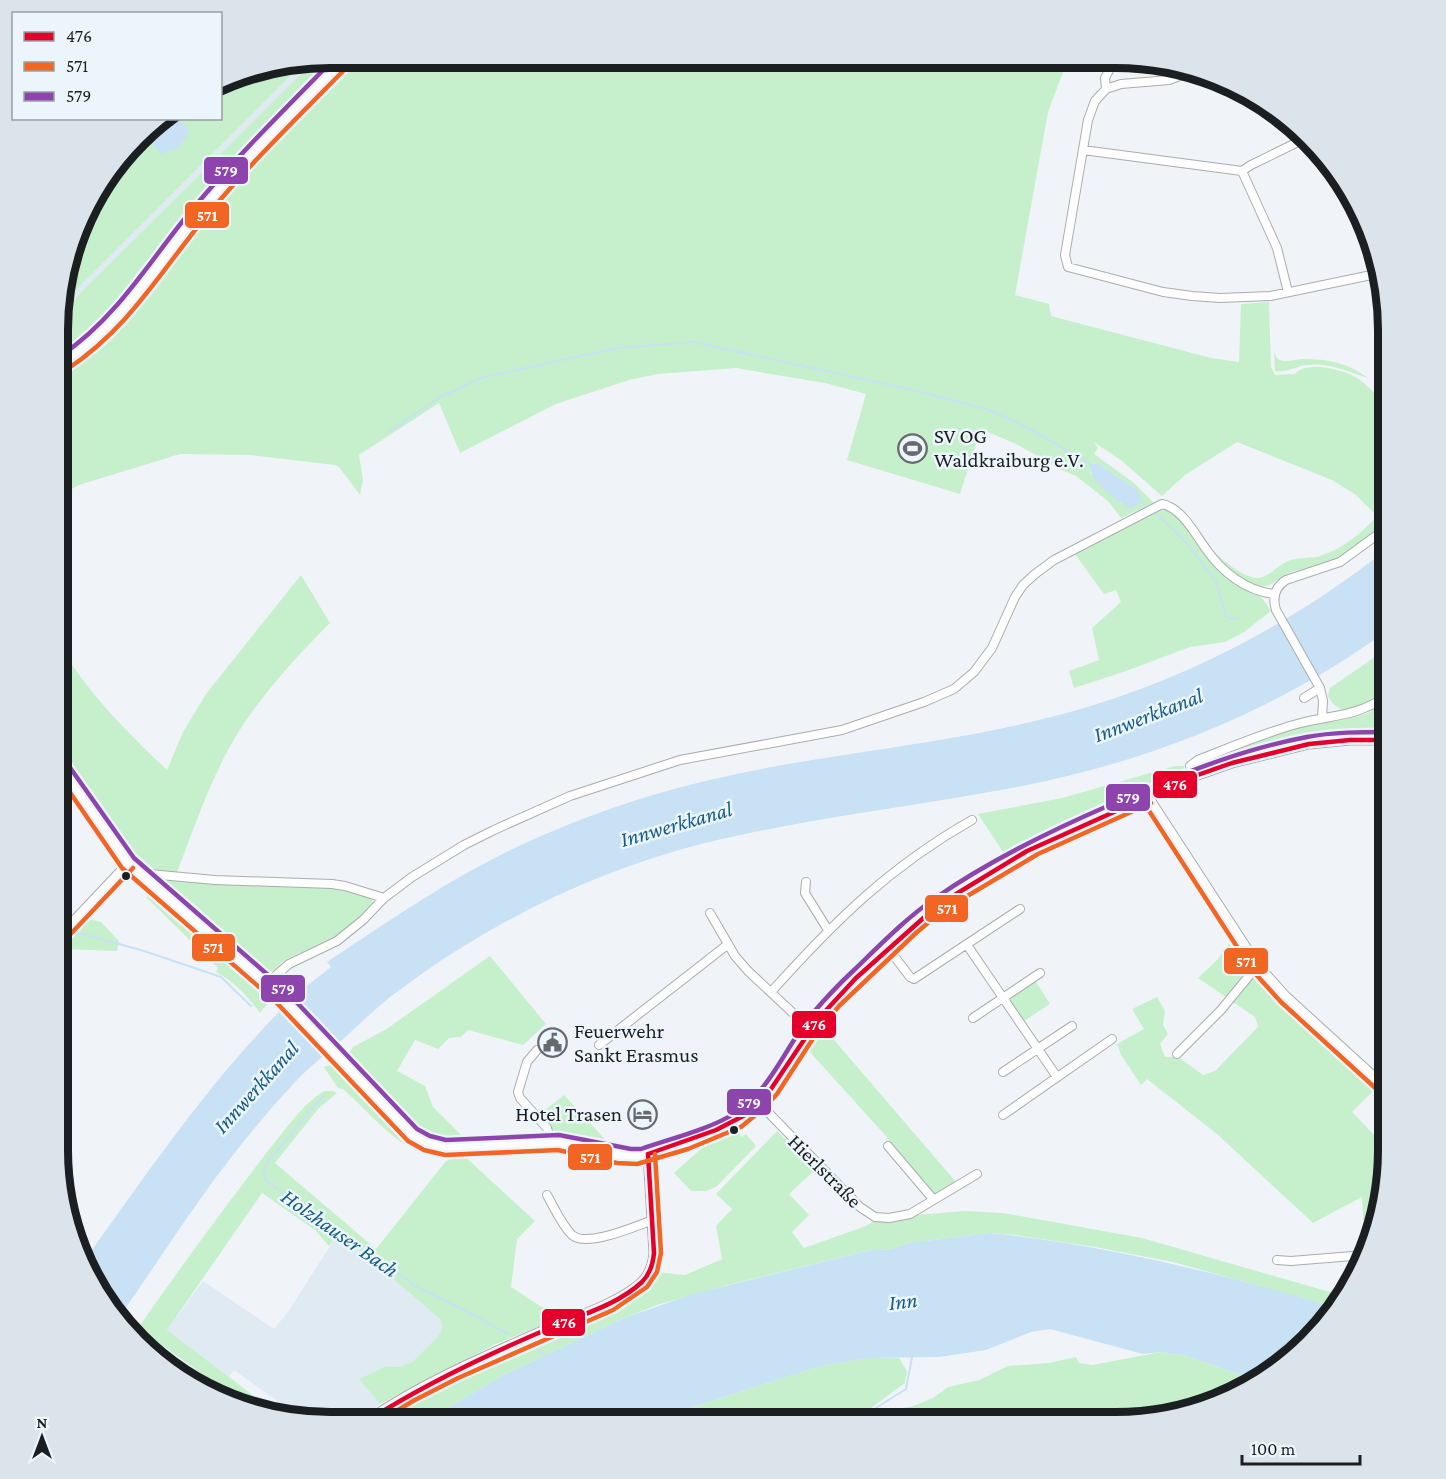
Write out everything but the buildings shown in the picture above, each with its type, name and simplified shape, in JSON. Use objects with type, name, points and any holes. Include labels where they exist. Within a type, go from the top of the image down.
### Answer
[{"type":"main road","points":[[68,360],[115,322],[221,187],[337,68]]},
{"type":"street","points":[[1106,89],[1106,78],[1111,68]]},
{"type":"street","points":[[1181,75],[1169,80],[1121,84],[1106,89],[1100,94],[1091,111],[1083,150],[1065,255],[1066,264],[1073,269],[1192,296],[1238,298],[1288,292],[1372,275]]},
{"type":"street","points":[[1083,150],[1242,171],[1299,141]]},
{"type":"street","points":[[1242,171],[1277,248],[1288,292]]},
{"type":"street","points":[[266,984],[290,964],[337,941],[363,920],[384,898],[412,877],[464,845],[570,796],[680,760],[842,730],[924,702],[954,689],[974,672],[992,648],[1015,597],[1023,585],[1035,574],[1054,560],[1158,505],[1168,505],[1183,518],[1217,562],[1233,577],[1251,588],[1274,594]]},
{"type":"street","points":[[1322,718],[1323,701],[1319,686],[1278,616],[1273,602],[1274,594],[1286,580],[1340,562],[1378,534]]},
{"type":"street","points":[[1304,698],[1319,686]]},
{"type":"street","points":[[1192,777],[1190,766],[1198,760],[1279,729],[1322,718],[1356,713],[1378,702]]},
{"type":"street","points":[[68,777],[128,863],[279,995],[407,1132],[427,1143],[445,1148],[551,1142],[565,1143],[625,1157],[648,1154],[744,1116],[771,1089],[810,1029],[856,978],[888,948],[922,917],[955,894],[1035,847],[1192,777],[1243,760],[1300,745],[1378,740]]},
{"type":"street","points":[[1148,796],[1258,965],[1286,996],[1378,1080]]},
{"type":"street","points":[[771,992],[828,930],[894,871],[927,847],[972,820]]},
{"type":"street","points":[[68,926],[128,863]]},
{"type":"street","points":[[138,873],[215,880],[332,884],[384,898]]},
{"type":"street","points":[[806,882],[806,893],[828,930]]},
{"type":"street","points":[[888,948],[914,979],[1020,909]]},
{"type":"street","points":[[710,914],[727,945],[748,971],[810,1029]]},
{"type":"street","points":[[599,1045],[727,945]]},
{"type":"street","points":[[966,945],[1057,1077]]},
{"type":"street","points":[[1176,1054],[1221,1010],[1258,965]]},
{"type":"street","points":[[973,1018],[1040,973]]},
{"type":"street","points":[[1003,1072],[1072,1026]]},
{"type":"street","points":[[1003,1115],[1112,1039]]},
{"type":"street","points":[[537,1050],[527,1062],[518,1092],[520,1098],[548,1128],[551,1142]]},
{"type":"street","name":"Hierlstraße","points":[[759,1103],[805,1152],[868,1213],[882,1218],[915,1213],[977,1174]]},
{"type":"street","points":[[888,1146],[933,1200]]},
{"type":"street","points":[[382,1412],[420,1389],[613,1300],[635,1287],[648,1274],[654,1253],[648,1154]]},
{"type":"street","points":[[547,1195],[563,1225],[574,1237],[583,1239],[618,1233],[653,1220]]},
{"type":"street","points":[[1277,1260],[1291,1262],[1356,1256]]},
{"type":"shaded area","points":[[306,69],[69,304],[70,296],[296,70]]},
{"type":"shaded area","points":[[337,1235],[363,1253],[441,1320],[442,1329],[412,1362],[399,1367],[386,1366],[359,1379],[380,1404],[369,1412],[330,1412],[287,1407],[234,1370],[229,1377],[167,1330],[203,1281],[274,1329],[288,1312]]},
{"type":"green space","points":[[331,68],[104,325],[68,354],[69,304],[306,69]]},
{"type":"green space","points":[[343,68],[346,68],[225,193],[187,238],[129,316],[186,237],[223,191]]},
{"type":"green space","points":[[352,68],[1065,68],[1048,112],[1015,295],[1049,304],[1051,316],[1211,358],[1239,362],[1241,304],[1269,302],[1271,367],[1275,375],[1295,374],[1301,370],[1317,367],[1337,370],[1354,376],[1378,396],[1378,531],[1360,546],[1335,561],[1292,572],[1267,586],[1253,586],[1230,572],[1199,536],[1232,567],[1247,576],[1259,578],[1268,575],[1288,561],[1320,556],[1344,545],[1377,516],[1356,495],[1332,480],[1237,442],[1185,475],[1162,496],[1122,461],[1094,442],[1098,448],[1094,454],[1134,483],[1154,503],[1121,518],[1109,502],[1076,476],[1016,444],[981,429],[960,494],[847,460],[866,394],[825,383],[736,368],[658,374],[629,380],[556,404],[460,453],[439,403],[359,455],[363,480],[360,495],[335,465],[249,455],[180,454],[79,485],[68,491],[68,371],[106,345],[125,326],[207,219],[264,157]],"holes":[[[1097,463],[1136,489],[1122,504],[1090,473],[1090,464]]]},
{"type":"green space","points":[[296,70],[70,296],[76,262],[87,229],[112,184],[144,144],[173,120],[222,120],[222,91],[229,87],[262,76]]},
{"type":"green space","points":[[1274,352],[1282,361],[1313,359],[1330,361],[1353,369],[1368,378],[1338,368],[1315,364],[1275,371]]},
{"type":"green space","points":[[1158,509],[1171,511],[1182,520],[1200,545],[1262,598],[1271,611],[1244,632],[1225,642],[1190,647],[1074,688],[1069,671],[1099,660],[1092,628],[1121,602],[1116,590],[1104,594],[1074,553]]},
{"type":"green space","points":[[301,575],[330,623],[274,684],[237,735],[212,782],[176,875],[144,870],[107,826],[68,770],[68,658],[96,696],[167,770],[183,732],[206,694]]},
{"type":"green space","points":[[1378,655],[1378,698],[1356,709],[1341,709],[1328,696],[1330,688]]},
{"type":"green space","points":[[1378,706],[1378,735],[1353,735],[1285,745],[1198,769],[1198,765],[1203,762],[1286,730],[1368,713]]},
{"type":"green space","points":[[1175,766],[1184,766],[1184,768],[1174,775],[1005,855],[978,814],[1062,798]]},
{"type":"green space","points":[[149,876],[342,887],[363,892],[373,899],[369,911],[349,929],[287,959],[271,972],[264,973],[259,972]]},
{"type":"green space","points":[[149,891],[271,999],[260,1013],[240,990],[216,972],[218,968],[147,898],[146,892]]},
{"type":"green space","points":[[68,914],[101,922],[119,941],[117,951],[68,949]]},
{"type":"green space","points":[[1235,935],[1254,964],[1378,1084],[1352,1112],[1378,1139],[1376,1184],[1364,1236],[1362,1197],[1313,1223],[1217,1134],[1147,1079],[1141,1085],[1121,1055],[1117,1044],[1144,1029],[1132,1009],[1157,997],[1165,1011],[1163,1025],[1168,1034],[1160,1044],[1165,1057],[1178,1057],[1203,1075],[1215,1071],[1258,1026],[1255,1017],[1198,978],[1218,959]]},
{"type":"green space","points":[[490,956],[546,1024],[523,1045],[468,1030],[461,1037],[449,1038],[438,1049],[415,1040],[397,1071],[425,1086],[433,1107],[467,1141],[448,1141],[436,1138],[418,1128],[348,1055],[353,1047],[385,1030]]},
{"type":"green space","points":[[1034,979],[1050,1004],[1024,1021],[1008,997]]},
{"type":"green space","points":[[823,1027],[956,1182],[933,1198],[885,1135],[808,1050]]},
{"type":"green space","points":[[339,1064],[398,1127],[452,1151],[450,1156],[434,1156],[419,1152],[391,1134],[343,1089],[338,1088],[324,1067]]},
{"type":"green space","points":[[325,1091],[337,1093],[318,1109],[275,1163],[376,1249],[446,1161],[461,1153],[535,1221],[517,1239],[511,1287],[559,1318],[494,1345],[380,1404],[359,1379],[386,1366],[399,1367],[412,1362],[438,1336],[442,1329],[441,1320],[363,1253],[337,1235],[329,1246],[315,1230],[262,1193],[167,1330],[263,1403],[222,1388],[138,1328],[271,1147],[289,1124]]},
{"type":"green space","points":[[564,1095],[612,1147],[560,1137],[539,1115]]},
{"type":"green space","points":[[741,1128],[743,1130],[739,1134],[742,1137],[746,1134],[756,1146],[716,1187],[706,1191],[691,1191],[674,1173],[702,1148],[707,1140],[734,1133]]},
{"type":"green space","points":[[777,1131],[816,1169],[789,1194],[809,1215],[792,1232],[804,1248],[874,1221],[891,1221],[916,1215],[965,1211],[1003,1213],[1142,1238],[1335,1294],[1327,1305],[1173,1262],[1014,1235],[990,1233],[909,1243],[889,1250],[875,1249],[728,1285],[657,1305],[624,1318],[502,1376],[440,1412],[391,1412],[444,1381],[567,1323],[638,1293],[655,1272],[685,1275],[722,1259],[716,1226],[732,1209],[716,1194]]},
{"type":"green space","points":[[1161,1352],[1183,1355],[1246,1377],[1201,1398],[1133,1411],[882,1412],[913,1406],[933,1398],[948,1387],[979,1380],[1008,1366],[1049,1363],[1076,1357],[1079,1363],[1092,1365]]},
{"type":"green space","points":[[868,1358],[899,1358],[907,1371],[905,1383],[867,1411],[677,1412],[821,1366]]},
{"type":"water","points":[[173,120],[180,120],[190,132],[178,148],[161,154],[150,139]]},
{"type":"water","points":[[1097,463],[1136,489],[1141,495],[1137,505],[1131,509],[1111,496],[1098,483],[1090,470],[1090,464]]},
{"type":"water","name":"Innwerkkanal","points":[[1378,556],[1378,637],[1303,685],[1211,729],[1115,763],[1066,776],[1017,787],[743,834],[705,843],[665,854],[585,883],[508,920],[435,965],[393,995],[298,1079],[240,1146],[186,1219],[124,1311],[103,1280],[89,1254],[157,1159],[235,1060],[296,995],[331,967],[327,962],[468,872],[558,829],[606,810],[678,788],[769,768],[998,729],[1043,719],[1136,691],[1225,652],[1268,629],[1350,577]]},
{"type":"water","name":"Inn","points":[[990,1233],[1033,1238],[1162,1262],[1247,1282],[1327,1305],[1302,1335],[1276,1357],[1246,1377],[1183,1355],[1161,1352],[1143,1354],[1050,1329],[1031,1332],[986,1350],[939,1357],[868,1358],[821,1366],[677,1412],[440,1412],[502,1376],[624,1318],[693,1294],[875,1249],[889,1250],[909,1243]]},
{"type":"waterway","points":[[387,433],[442,396],[484,377],[617,348],[693,342],[917,391],[989,410],[1018,423],[1090,464]]},
{"type":"waterway","points":[[1137,500],[1144,504]]},
{"type":"waterway","points":[[1157,514],[1186,542],[1216,581],[1226,616],[1230,619],[1237,618]]},
{"type":"waterway","name":"Holzhauser Bach","points":[[76,932],[144,951],[221,977],[251,1006]]},
{"type":"waterway","name":"Holzhauser Bach","points":[[323,1096],[267,1163],[264,1172],[265,1180],[362,1246],[415,1286],[508,1334]]},
{"type":"waterway","name":"Holzhauser Bach","points":[[534,1345],[547,1358]]},
{"type":"waterway","points":[[870,1412],[906,1389],[912,1357]]},
{"type":"transit line","name":"579","points":[[68,350],[101,323],[212,187],[325,68]]},
{"type":"transit line","name":"571","points":[[68,369],[108,337],[125,319],[222,198],[346,68]]},
{"type":"transit line","name":"579","points":[[68,765],[134,858],[284,989],[417,1129],[430,1136],[446,1140],[559,1135],[641,1149],[714,1124],[748,1103],[768,1080],[812,1014],[892,933],[923,907],[998,859],[1110,805],[1231,757],[1317,735],[1378,732]]},
{"type":"transit line","name":"476","points":[[648,1154],[716,1130],[749,1113],[771,1089],[818,1019],[856,978],[938,905],[1027,851],[1192,777],[1232,763],[1309,744],[1378,740]]},
{"type":"transit line","name":"571","points":[[68,790],[122,868],[274,1000],[408,1141],[424,1150],[445,1155],[558,1150],[617,1163],[637,1164],[688,1149],[741,1127],[764,1108],[777,1094],[816,1034],[839,1006],[942,911],[1038,854],[1151,803]]},
{"type":"transit line","name":"571","points":[[1142,800],[1252,970],[1281,1002],[1378,1090]]},
{"type":"transit line","name":"571","points":[[68,937],[133,868]]},
{"type":"transit line","name":"476","points":[[382,1412],[453,1372],[520,1341],[608,1305],[642,1282],[651,1269],[654,1253],[648,1154]]},
{"type":"transit line","name":"571","points":[[395,1412],[458,1378],[613,1310],[647,1287],[657,1272],[661,1253],[655,1154]]},
{"type":"place","name":"SV OG Waldkraiburg e.V.","points":[[913,448]]},
{"type":"place","name":"Feuerwehr Sankt Erasmus","points":[[553,1043]]},
{"type":"place","name":"Hotel Trasen","points":[[643,1114]]}]
